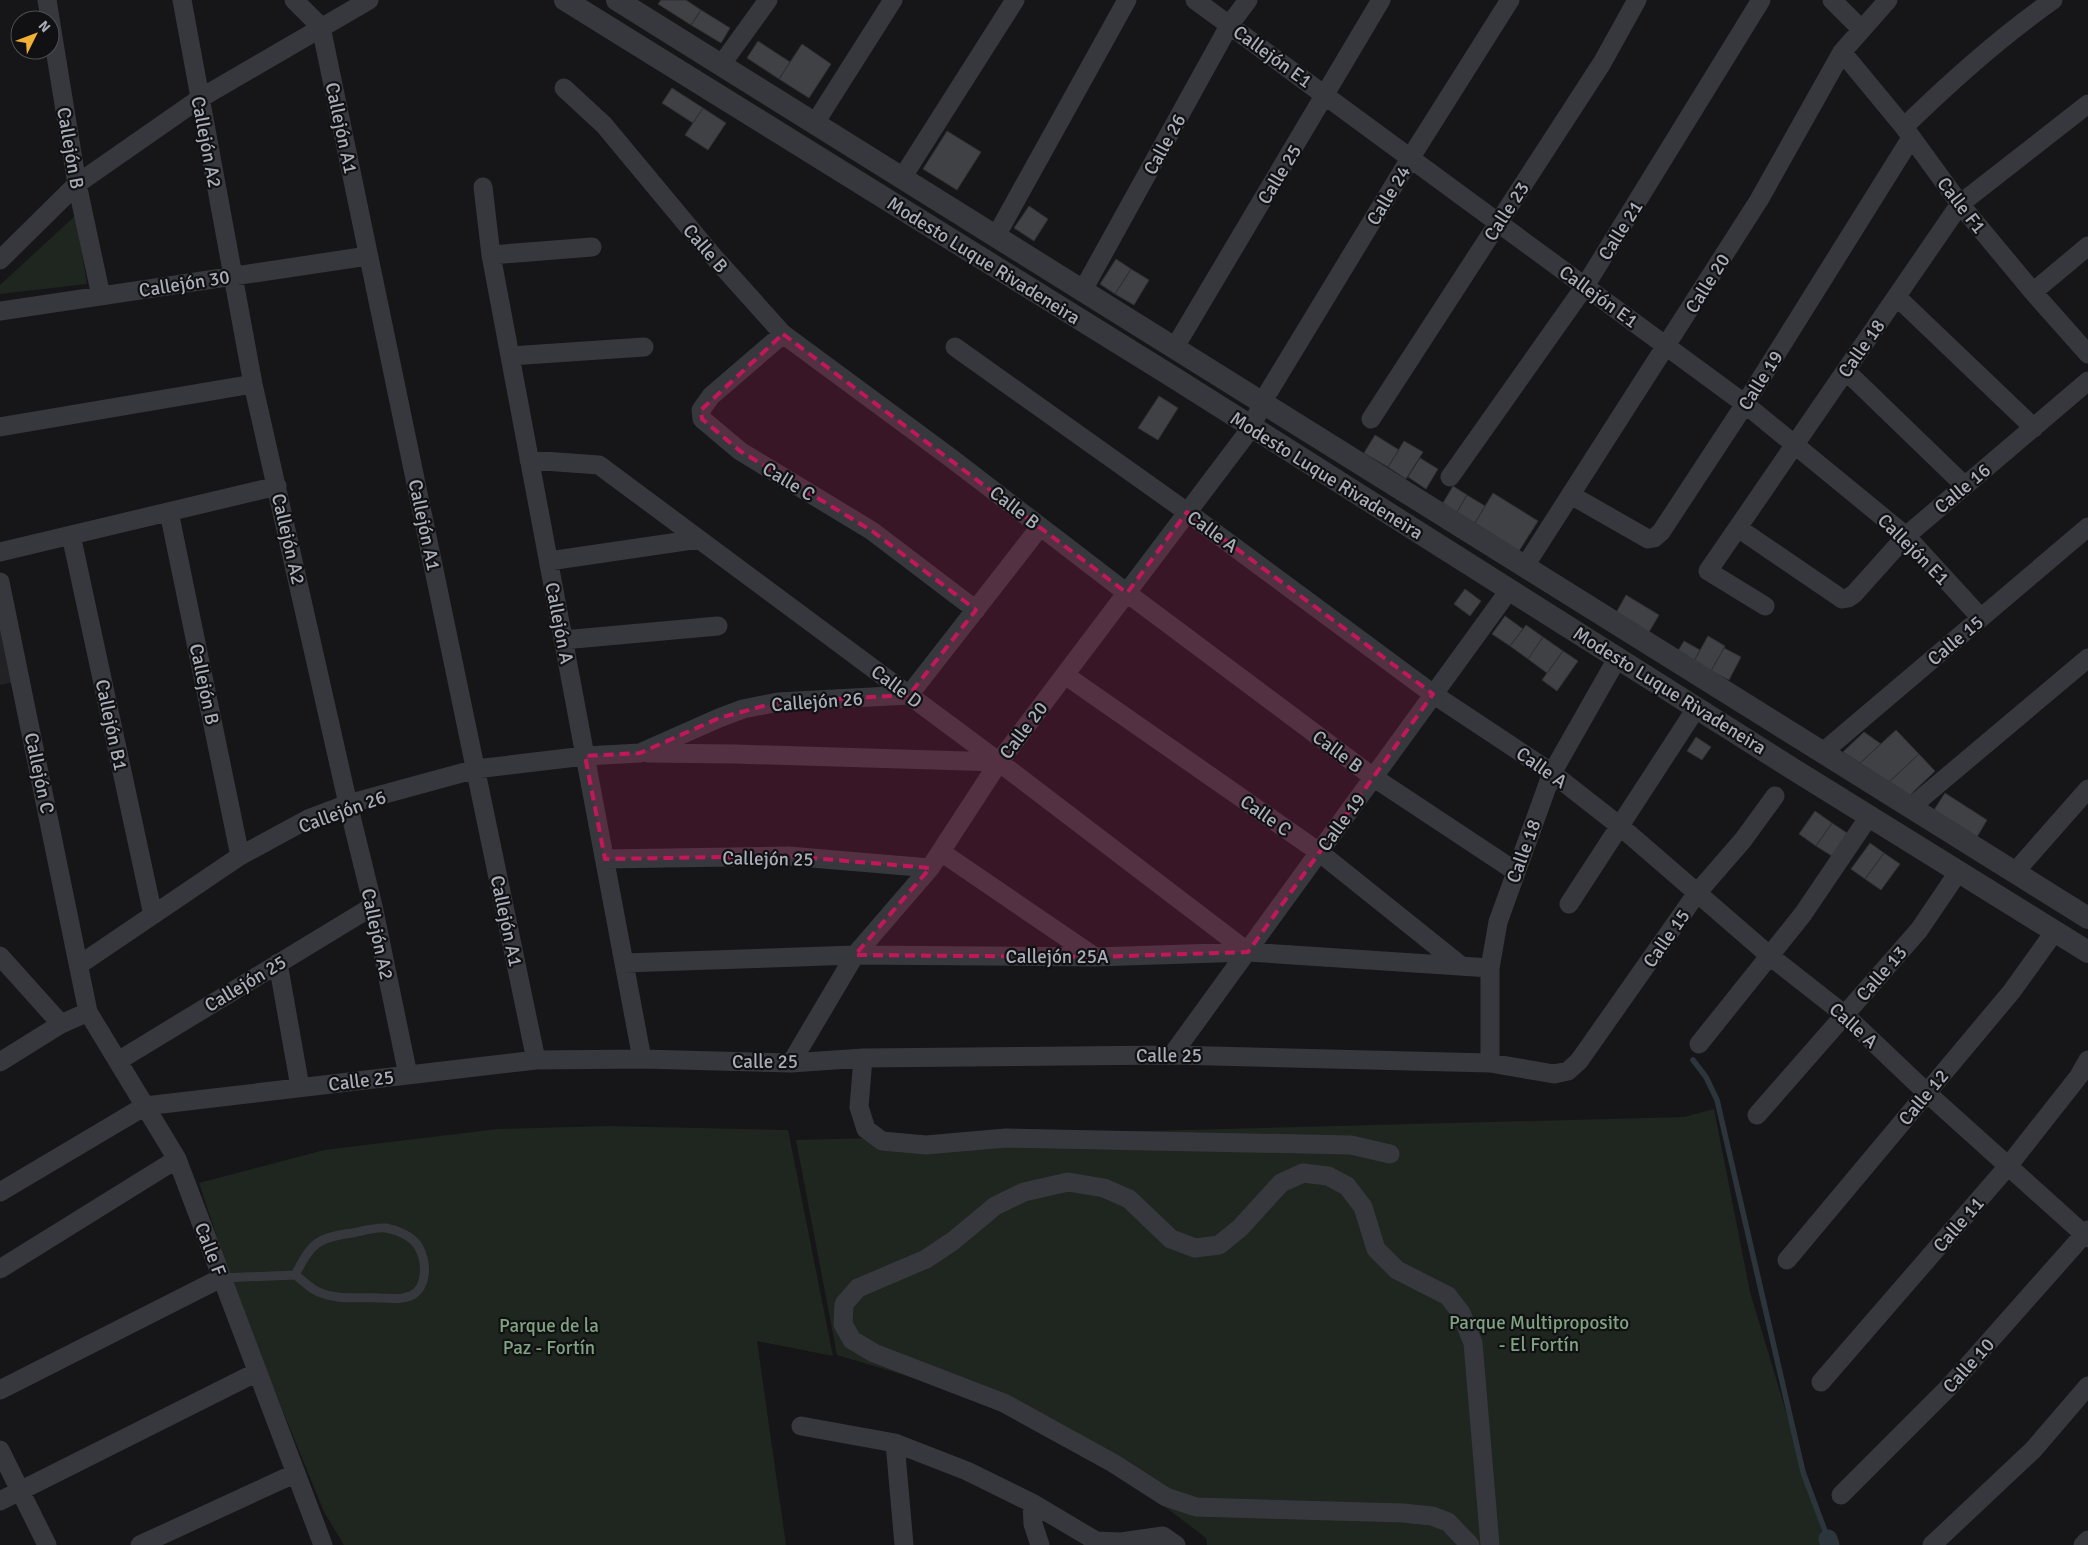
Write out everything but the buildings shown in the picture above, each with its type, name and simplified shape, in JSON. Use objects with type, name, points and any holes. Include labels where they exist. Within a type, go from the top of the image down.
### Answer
[{"type":"street","name":"Callejón B","points":[[47,0],[77,184],[101,296]]},
{"type":"street","name":"Callejón A2","points":[[182,0],[253,384],[348,804],[373,906],[408,1075]]},
{"type":"street","points":[[294,0],[321,27]]},
{"type":"street","points":[[0,260],[77,184],[199,99],[369,0]]},
{"type":"street","name":"Modesto Luque Rivadeneira","points":[[565,0],[597,8],[688,77],[1173,377],[1352,492],[2088,952]]},
{"type":"street","name":"Modesto Luque Rivadeneira","points":[[617,0],[640,6],[721,65],[765,93],[1222,376],[1266,397],[1389,481],[2088,918]]},
{"type":"street","points":[[721,65],[768,0]]},
{"type":"street","points":[[815,123],[893,0]]},
{"type":"street","points":[[902,178],[1014,0]]},
{"type":"street","points":[[996,236],[1127,0]]},
{"type":"street","name":"Callejón E1","points":[[1195,0],[1326,94],[1745,404],[1906,536],[1981,618]]},
{"type":"street","name":"Calle 26","points":[[1083,290],[1230,24],[1248,0]]},
{"type":"street","name":"Calle 25","points":[[1175,347],[1382,0]]},
{"type":"street","name":"Calle 24","points":[[1266,397],[1411,157],[1510,0]]},
{"type":"street","name":"Calle 23","points":[[1371,419],[1602,63],[1637,0]]},
{"type":"street","name":"Calle 21","points":[[1450,477],[1585,286],[1762,0]]},
{"type":"street","points":[[1832,0],[1861,29]]},
{"type":"street","name":"Calle 20","points":[[1525,566],[1760,200],[1842,52],[1888,0]]},
{"type":"street","name":"Calle 19","points":[[1571,495],[1648,539],[1654,538],[1661,532],[1745,404],[1907,132],[1938,94],[2014,27],[2053,0]]},
{"type":"street","name":"Callejón A1","points":[[321,27],[536,1060]]},
{"type":"street","name":"Calle F1","points":[[1842,52],[1907,132],[1960,204],[2033,292],[2088,354]]},
{"type":"street","points":[[688,77],[742,98],[754,98],[765,93]]},
{"type":"street","name":"Calle B","points":[[564,88],[604,125],[713,256],[783,334],[951,458],[1127,593],[1373,777],[1516,871]]},
{"type":"street","name":"Calle 18","points":[[1765,606],[1708,571],[1960,204],[2088,104]]},
{"type":"street","name":"Callejón A","points":[[483,186],[491,254],[642,1059]]},
{"type":"street","points":[[2033,292],[2088,246]]},
{"type":"street","points":[[491,254],[592,247]]},
{"type":"street","name":"Callejón 30","points":[[0,311],[368,256]]},
{"type":"street","points":[[1896,297],[2034,428]]},
{"type":"street","name":"Calle C","points":[[783,334],[711,396],[701,410],[702,419],[740,451],[872,531],[976,610]]},
{"type":"street","points":[[510,356],[644,347]]},
{"type":"street","name":"Calle A","points":[[955,347],[1188,512],[1434,694],[1552,773],[1621,827],[1770,956],[1845,1015],[1927,1093],[2087,1234]]},
{"type":"street","points":[[1846,371],[1965,486]]},
{"type":"street","points":[[1173,377],[1194,380],[1212,390],[1222,376]]},
{"type":"street","name":"Calle 16","points":[[1738,528],[1842,599],[1848,598],[1854,594],[1906,536],[2088,381]]},
{"type":"street","points":[[0,427],[253,384]]},
{"type":"street","name":"Calle 20","points":[[791,1063],[855,955],[942,852],[999,762],[1251,428],[1266,397]]},
{"type":"street","name":"Calle D","points":[[529,460],[599,465],[999,762],[1248,952]]},
{"type":"street","points":[[1352,492],[1362,478],[1367,477],[1380,483],[1389,481]]},
{"type":"street","points":[[0,552],[277,486]]},
{"type":"street","name":"Callejón B","points":[[170,512],[240,856]]},
{"type":"street","points":[[909,695],[1040,527]]},
{"type":"street","name":"Calle 15","points":[[1823,752],[2088,527]]},
{"type":"street","name":"Callejón B1","points":[[71,535],[153,915]]},
{"type":"street","points":[[549,561],[699,539]]},
{"type":"street","name":"Callejón C","points":[[0,582],[79,965]]},
{"type":"street","name":"Calle 19","points":[[1172,1055],[1510,589]]},
{"type":"street","points":[[564,640],[718,626]]},
{"type":"street","name":"Calle 18","points":[[1490,1063],[1490,968],[1498,922],[1552,773],[1618,657]]},
{"type":"street","points":[[1911,807],[2088,658]]},
{"type":"street","name":"Calle C","points":[[1065,675],[1319,852],[1460,965]]},
{"type":"street","name":"Callejón 26","points":[[640,754],[719,718],[778,702],[909,695]]},
{"type":"street","points":[[1569,904],[1621,827],[1697,707]]},
{"type":"street","name":"Callejón 26","points":[[79,965],[240,856],[308,819],[348,804],[476,769],[585,756],[640,754],[735,754],[999,762]]},
{"type":"street","points":[[2015,872],[2088,789]]},
{"type":"street","name":"Calle 15","points":[[1554,1074],[1568,1070],[1580,1061],[1697,893],[1743,840],[1775,796]]},
{"type":"street","points":[[1699,1044],[1804,914],[1870,815]]},
{"type":"street","points":[[942,852],[1095,957]]},
{"type":"street","name":"Callejón 25","points":[[605,859],[788,856],[930,868]]},
{"type":"street","name":"Calle 13","points":[[1757,1115],[1919,930],[1959,871]]},
{"type":"street","name":"Callejón 25","points":[[118,1061],[373,906]]},
{"type":"street","name":"Calle 12","points":[[1787,1260],[2012,991],[2055,931]]},
{"type":"street","name":"Callejón 25A","points":[[624,963],[855,955],[1095,957],[1248,952],[1490,968]]},
{"type":"street","points":[[0,956],[61,1024]]},
{"type":"street","points":[[278,963],[300,1087]]},
{"type":"street","name":"Calle F","points":[[79,965],[88,1012],[176,1160],[323,1545]]},
{"type":"street","points":[[0,1062],[61,1024],[88,1012]]},
{"type":"street","name":"Calle 25","points":[[0,1192],[145,1106],[536,1060],[642,1059],[791,1063],[863,1058],[1172,1055],[1490,1063],[1554,1074]]},
{"type":"street","points":[[863,1058],[859,1107],[866,1129],[882,1141],[926,1145],[1006,1138],[1351,1145],[1390,1154]]},
{"type":"street","name":"Calle 11","points":[[1821,1382],[2009,1165],[2079,1076],[2088,1060]]},
{"type":"street","points":[[0,1269],[176,1160]]},
{"type":"street","points":[[1470,1545],[1448,1522],[1432,1516],[1403,1513],[1196,1507],[1166,1497],[1113,1463],[1004,1403],[874,1353],[852,1340],[843,1324],[844,1304],[858,1288],[926,1259],[953,1241],[995,1206],[1024,1192],[1068,1182],[1104,1188],[1129,1199],[1171,1239],[1195,1248],[1219,1245],[1240,1228],[1281,1183],[1303,1173],[1328,1176],[1346,1186],[1364,1207],[1376,1249],[1398,1270],[1448,1296],[1461,1313],[1472,1343],[1490,1545]]},
{"type":"street","name":"Calle 10","points":[[1840,1495],[1948,1388],[2087,1234]]},
{"type":"street","points":[[0,1390],[221,1278]]},
{"type":"street","points":[[0,1501],[257,1372]]},
{"type":"street","points":[[1932,1545],[2033,1450],[2088,1386]]},
{"type":"street","points":[[801,1426],[895,1443],[967,1471],[1032,1503],[1096,1541],[1121,1542],[1163,1536],[1176,1545]]},
{"type":"street","points":[[895,1443],[904,1545]]},
{"type":"street","points":[[0,1450],[22,1491],[47,1545]]},
{"type":"street","points":[[140,1545],[296,1473]]},
{"type":"street","points":[[1032,1503],[1033,1524],[1040,1545]]},
{"type":"street","points":[[2083,1545],[2088,1540]]},
{"type":"lane","points":[[221,1278],[295,1275],[314,1289],[328,1295],[406,1298],[416,1293],[424,1281],[425,1259],[418,1244],[403,1233],[384,1228],[338,1235],[318,1241],[307,1252],[295,1275]]},
{"type":"highlighted area","points":[[783,334],[1127,593],[1187,512],[1433,694],[1248,952],[1095,957],[855,955],[930,868],[788,856],[605,859],[585,756],[640,753],[719,718],[778,702],[909,695],[976,610],[872,531],[740,451],[702,419],[701,410]]},
{"type":"shaded area","points":[[0,609],[15,682],[0,685]]},
{"type":"green space","points":[[76,215],[87,284],[0,294],[0,285]]},
{"type":"green space","name":"Parque Multiproposito - El Fortín","points":[[1714,1109],[1750,1292],[1826,1545],[1207,1545],[1206,1538],[1127,1478],[994,1405],[924,1381],[837,1355],[796,1140],[1684,1117]]},
{"type":"green space","name":"Parque de la Paz - Fortín","points":[[608,1126],[788,1130],[833,1356],[757,1341],[786,1545],[344,1545],[324,1512],[240,1306],[199,1183],[324,1150],[498,1129]]},
{"type":"waterway","points":[[1693,1060],[1706,1077],[1717,1100],[1803,1472],[1828,1539]]},
{"type":"waterway","points":[[1828,1539],[1830,1545]]}]
